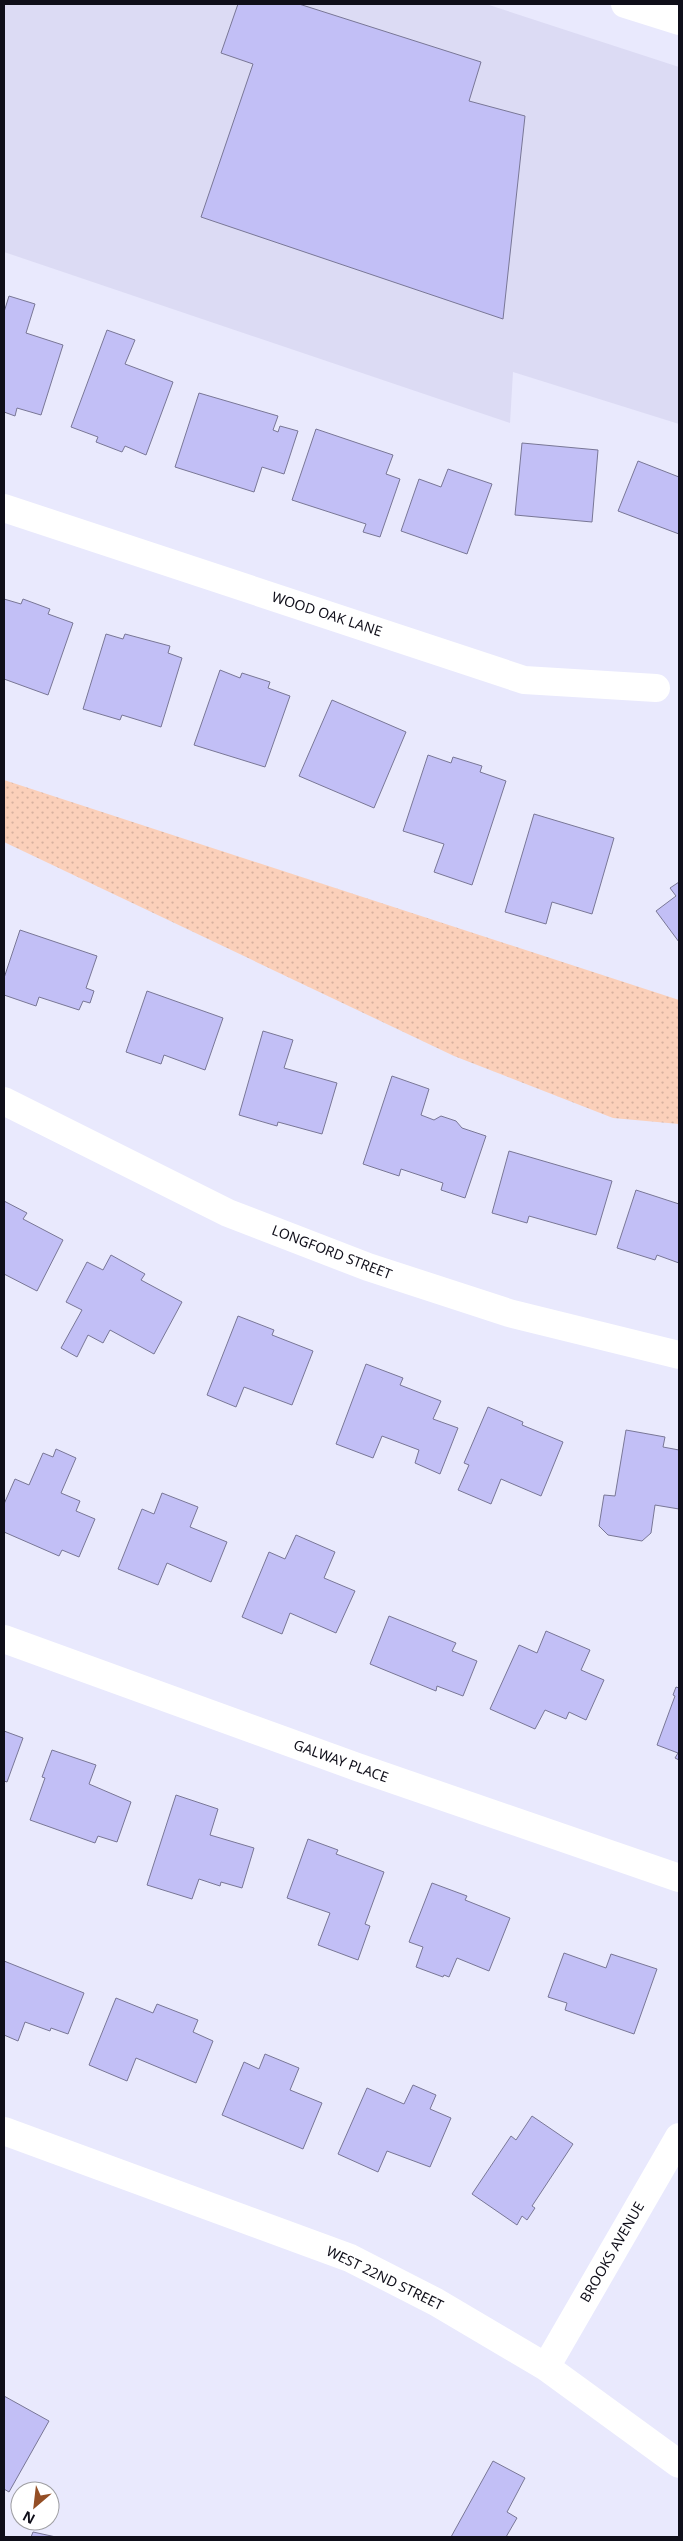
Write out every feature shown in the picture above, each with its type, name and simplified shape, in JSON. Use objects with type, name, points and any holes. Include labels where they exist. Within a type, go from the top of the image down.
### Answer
[{"type":"street","points":[[625,4],[679,21]]},
{"type":"street","name":"WOOD OAK LANE","points":[[4,508],[524,680],[656,688]]},
{"type":"street","name":"LONGFORD STREET","points":[[4,1101],[228,1212],[368,1267],[508,1313],[679,1355]]},
{"type":"street","name":"GALWAY PLACE","points":[[4,1639],[357,1767],[679,1878]]},
{"type":"street","name":"WEST 22ND STREET","points":[[4,2131],[350,2258],[436,2302],[546,2367],[679,2464]]},
{"type":"street","name":"BROOKS AVENUE","points":[[546,2367],[679,2138]]},
{"type":"shaded area","points":[[4,4],[486,4],[679,67],[679,424],[513,372],[510,423],[4,252]]},
{"type":"shaded area","points":[[4,780],[679,1000],[679,1124],[613,1118],[454,1056],[4,842]]},
{"type":"building","points":[[238,4],[299,4],[481,62],[469,101],[525,116],[503,319],[201,217],[253,64],[221,53]]},
{"type":"building","points":[[9,296],[35,304],[26,333],[63,345],[41,415],[17,408],[15,416],[4,412],[4,312]]},
{"type":"building","points":[[107,330],[135,340],[125,364],[173,382],[146,455],[125,446],[122,452],[96,442],[98,437],[71,427]]},
{"type":"building","points":[[199,393],[278,416],[273,430],[278,432],[280,426],[298,431],[284,474],[262,467],[254,492],[175,467]]},
{"type":"building","points":[[316,429],[393,455],[386,474],[400,479],[380,537],[363,532],[366,524],[292,500]]},
{"type":"building","points":[[522,443],[598,450],[592,522],[515,515]]},
{"type":"building","points":[[638,461],[679,477],[679,534],[618,511]]},
{"type":"building","points":[[448,469],[492,484],[467,554],[401,531],[419,479],[441,487]]},
{"type":"building","points":[[4,599],[21,604],[23,599],[50,609],[48,614],[73,623],[48,695],[4,679]]},
{"type":"building","points":[[106,634],[123,639],[125,634],[170,646],[168,653],[182,658],[161,727],[122,715],[120,720],[83,709]]},
{"type":"building","points":[[220,670],[240,678],[242,673],[270,682],[268,688],[290,696],[265,767],[194,745]]},
{"type":"building","points":[[332,700],[406,732],[374,808],[299,776]]},
{"type":"building","points":[[428,755],[451,763],[453,757],[482,766],[480,772],[506,781],[472,885],[434,872],[444,844],[403,831]]},
{"type":"building","points":[[534,814],[614,838],[592,914],[552,902],[546,924],[505,912]]},
{"type":"building","points":[[679,882],[679,942],[656,911],[676,896],[670,888]]},
{"type":"building","points":[[20,930],[97,956],[86,988],[94,991],[90,1003],[83,1001],[79,1010],[39,997],[36,1006],[4,995],[4,978]]},
{"type":"building","points":[[147,991],[223,1018],[205,1070],[164,1055],[161,1064],[126,1052]]},
{"type":"building","points":[[263,1031],[293,1040],[284,1068],[337,1083],[322,1134],[278,1122],[277,1126],[239,1115]]},
{"type":"building","points":[[392,1076],[429,1089],[421,1115],[434,1120],[441,1116],[456,1121],[462,1128],[486,1136],[465,1198],[441,1190],[443,1183],[401,1169],[399,1176],[363,1164]]},
{"type":"building","points":[[509,1151],[612,1181],[596,1235],[529,1216],[527,1223],[492,1213]]},
{"type":"building","points":[[636,1190],[679,1204],[679,1263],[657,1255],[655,1260],[617,1248]]},
{"type":"building","points":[[4,1201],[27,1213],[23,1219],[63,1240],[37,1291],[4,1274]]},
{"type":"building","points":[[111,1255],[145,1274],[141,1280],[182,1302],[154,1354],[110,1330],[103,1343],[88,1335],[77,1357],[61,1348],[82,1310],[66,1302],[87,1262],[103,1270]]},
{"type":"building","points":[[238,1316],[274,1330],[272,1335],[313,1351],[292,1405],[244,1387],[236,1407],[207,1395]]},
{"type":"building","points":[[366,1364],[403,1378],[400,1385],[441,1401],[433,1419],[458,1428],[440,1474],[415,1463],[419,1450],[382,1436],[373,1458],[336,1444]]},
{"type":"building","points":[[488,1407],[523,1422],[522,1425],[563,1442],[541,1496],[501,1479],[491,1504],[458,1490],[469,1465],[464,1463]]},
{"type":"building","points":[[626,1430],[665,1437],[663,1447],[679,1450],[679,1509],[655,1505],[651,1533],[642,1541],[608,1535],[599,1526],[604,1495],[615,1496]]},
{"type":"building","points":[[56,1449],[76,1458],[61,1493],[80,1501],[76,1511],[95,1519],[79,1557],[62,1550],[59,1556],[4,1532],[4,1504],[15,1479],[29,1485],[43,1453],[53,1457]]},
{"type":"building","points":[[162,1493],[198,1507],[190,1527],[227,1542],[211,1582],[167,1563],[158,1585],[118,1569],[142,1509],[154,1514]]},
{"type":"building","points":[[296,1535],[335,1552],[324,1578],[355,1591],[336,1633],[290,1613],[282,1634],[242,1617],[269,1552],[285,1559]]},
{"type":"building","points":[[389,1616],[456,1643],[452,1651],[477,1661],[463,1696],[437,1686],[436,1691],[370,1664]]},
{"type":"building","points":[[546,1631],[590,1650],[581,1670],[604,1680],[586,1720],[569,1712],[566,1719],[545,1710],[535,1729],[490,1709],[519,1645],[537,1653]]},
{"type":"building","points":[[676,1687],[679,1688],[679,1760],[675,1758],[678,1753],[657,1745],[675,1696],[673,1695]]},
{"type":"building","points":[[4,1731],[23,1738],[7,1782],[4,1781]]},
{"type":"building","points":[[52,1750],[96,1765],[89,1784],[131,1802],[117,1842],[98,1836],[95,1843],[30,1820],[45,1778],[42,1777]]},
{"type":"building","points":[[176,1795],[218,1809],[210,1835],[254,1848],[242,1888],[221,1882],[220,1886],[199,1879],[192,1899],[147,1885]]},
{"type":"building","points":[[308,1839],[338,1850],[336,1854],[384,1872],[365,1924],[370,1926],[358,1960],[318,1945],[330,1913],[287,1898]]},
{"type":"building","points":[[432,1883],[467,1896],[465,1900],[510,1918],[489,1971],[457,1958],[449,1977],[444,1975],[443,1977],[416,1967],[423,1947],[409,1942]]},
{"type":"building","points":[[564,1953],[606,1968],[611,1954],[657,1969],[634,2034],[565,2010],[567,2003],[548,1997]]},
{"type":"building","points":[[4,1961],[84,1993],[68,2034],[51,2028],[50,2031],[25,2022],[18,2041],[4,2035]]},
{"type":"building","points":[[116,1998],[153,2013],[157,2004],[198,2020],[193,2032],[213,2041],[196,2083],[136,2058],[127,2081],[89,2065]]},
{"type":"building","points":[[265,2054],[299,2068],[290,2090],[322,2103],[303,2149],[222,2115],[244,2062],[259,2069]]},
{"type":"building","points":[[413,2085],[436,2095],[430,2109],[451,2118],[430,2167],[387,2151],[378,2172],[338,2154],[367,2088],[404,2104]]},
{"type":"building","points":[[532,2116],[573,2144],[532,2206],[535,2208],[527,2220],[522,2216],[517,2225],[472,2194],[511,2136],[516,2140]]},
{"type":"building","points":[[4,2396],[49,2421],[15,2481],[10,2481],[9,2492],[4,2489]]},
{"type":"building","points":[[493,2461],[525,2478],[507,2512],[517,2518],[506,2537],[451,2537]]},
{"type":"building","points":[[33,2532],[56,2537],[31,2537]]}]
